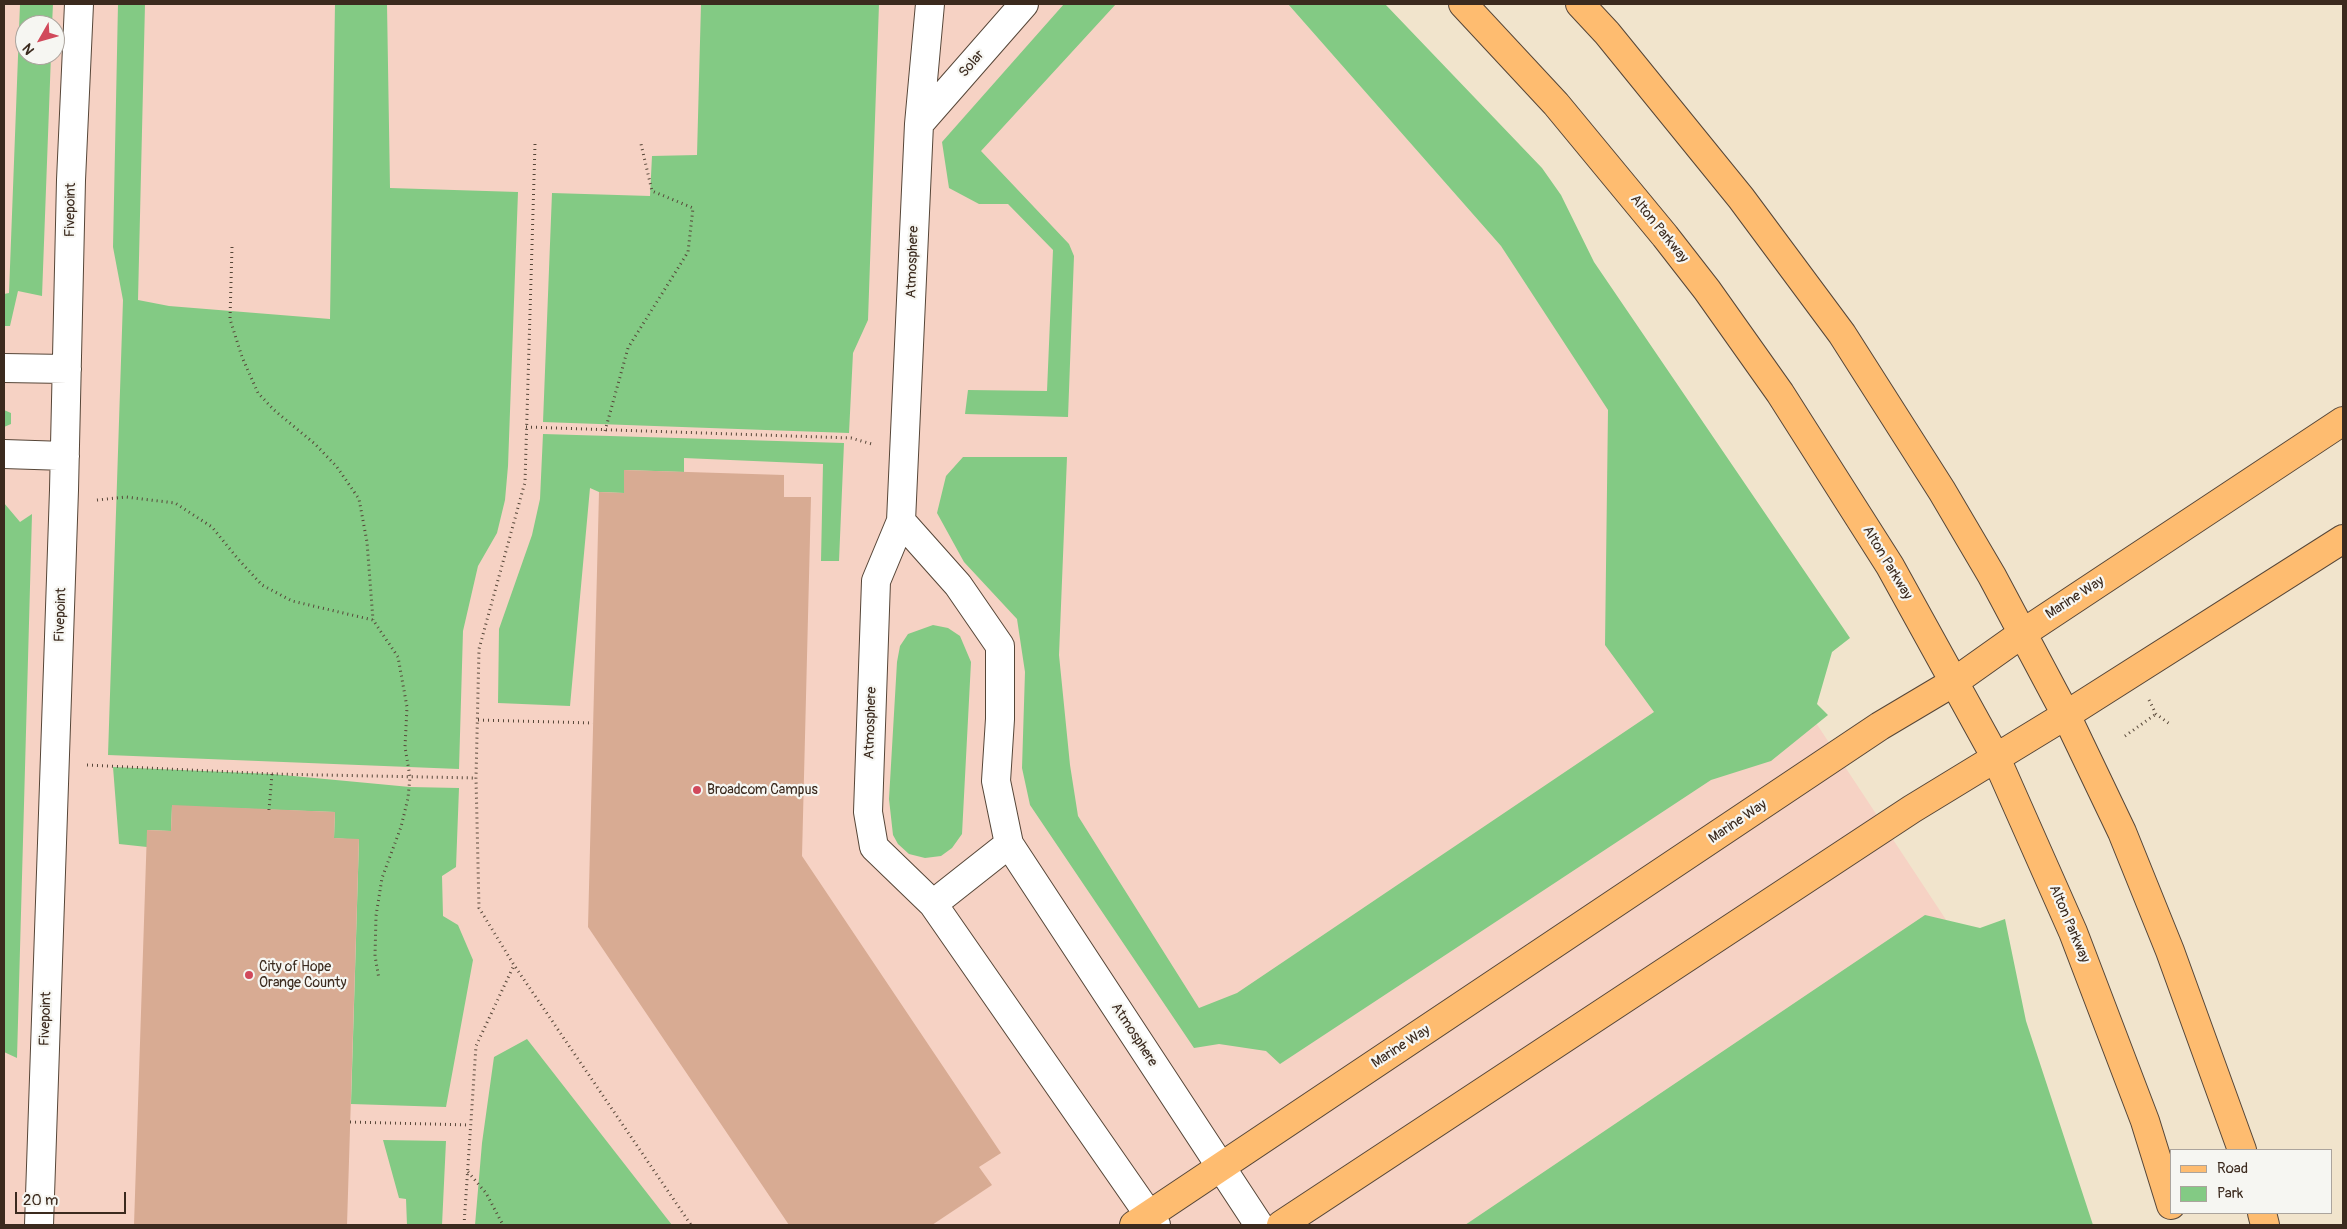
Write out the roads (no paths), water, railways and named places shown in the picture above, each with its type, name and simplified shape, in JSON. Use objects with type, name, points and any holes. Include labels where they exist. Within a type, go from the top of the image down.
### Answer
[{"type":"main road","name":"Alton Parkway","points":[[1463,4],[1556,104],[1665,236],[1780,393],[1890,566],[1996,758],[2077,941],[2145,1121],[2170,1202]]},
{"type":"main road","points":[[1580,4],[1608,34],[1719,169],[1842,334],[1942,491],[2023,633],[2066,715],[2122,832],[2170,951],[2242,1149]]},
{"type":"main road","name":"Marine Way","points":[[1146,1222],[1220,1167],[1880,726],[1954,682],[2023,633],[2343,421]]},
{"type":"main road","points":[[1281,1225],[1904,814],[2066,715],[2343,539]]},
{"type":"street","name":"Fivepoint","points":[[39,1225],[64,504],[71,180],[79,4]]},
{"type":"street","name":"Atmosphere","points":[[930,4],[919,124],[901,521],[876,581],[868,812],[874,847],[933,904],[1146,1222]]},
{"type":"street","name":"Solar","points":[[919,124],[1024,4]]},
{"type":"street","points":[[4,368],[67,369]]},
{"type":"street","points":[[4,454],[65,456]]},
{"type":"street","name":"Atmosphere","points":[[901,521],[958,585],[1000,646],[1000,719],[996,780],[1009,844],[1259,1225]]},
{"type":"street","points":[[933,904],[1009,844]]},
{"type":"place","name":"Broadcom Campus","points":[[697,790]]},
{"type":"place","name":"City of Hope Orange County","points":[[249,975]]}]
